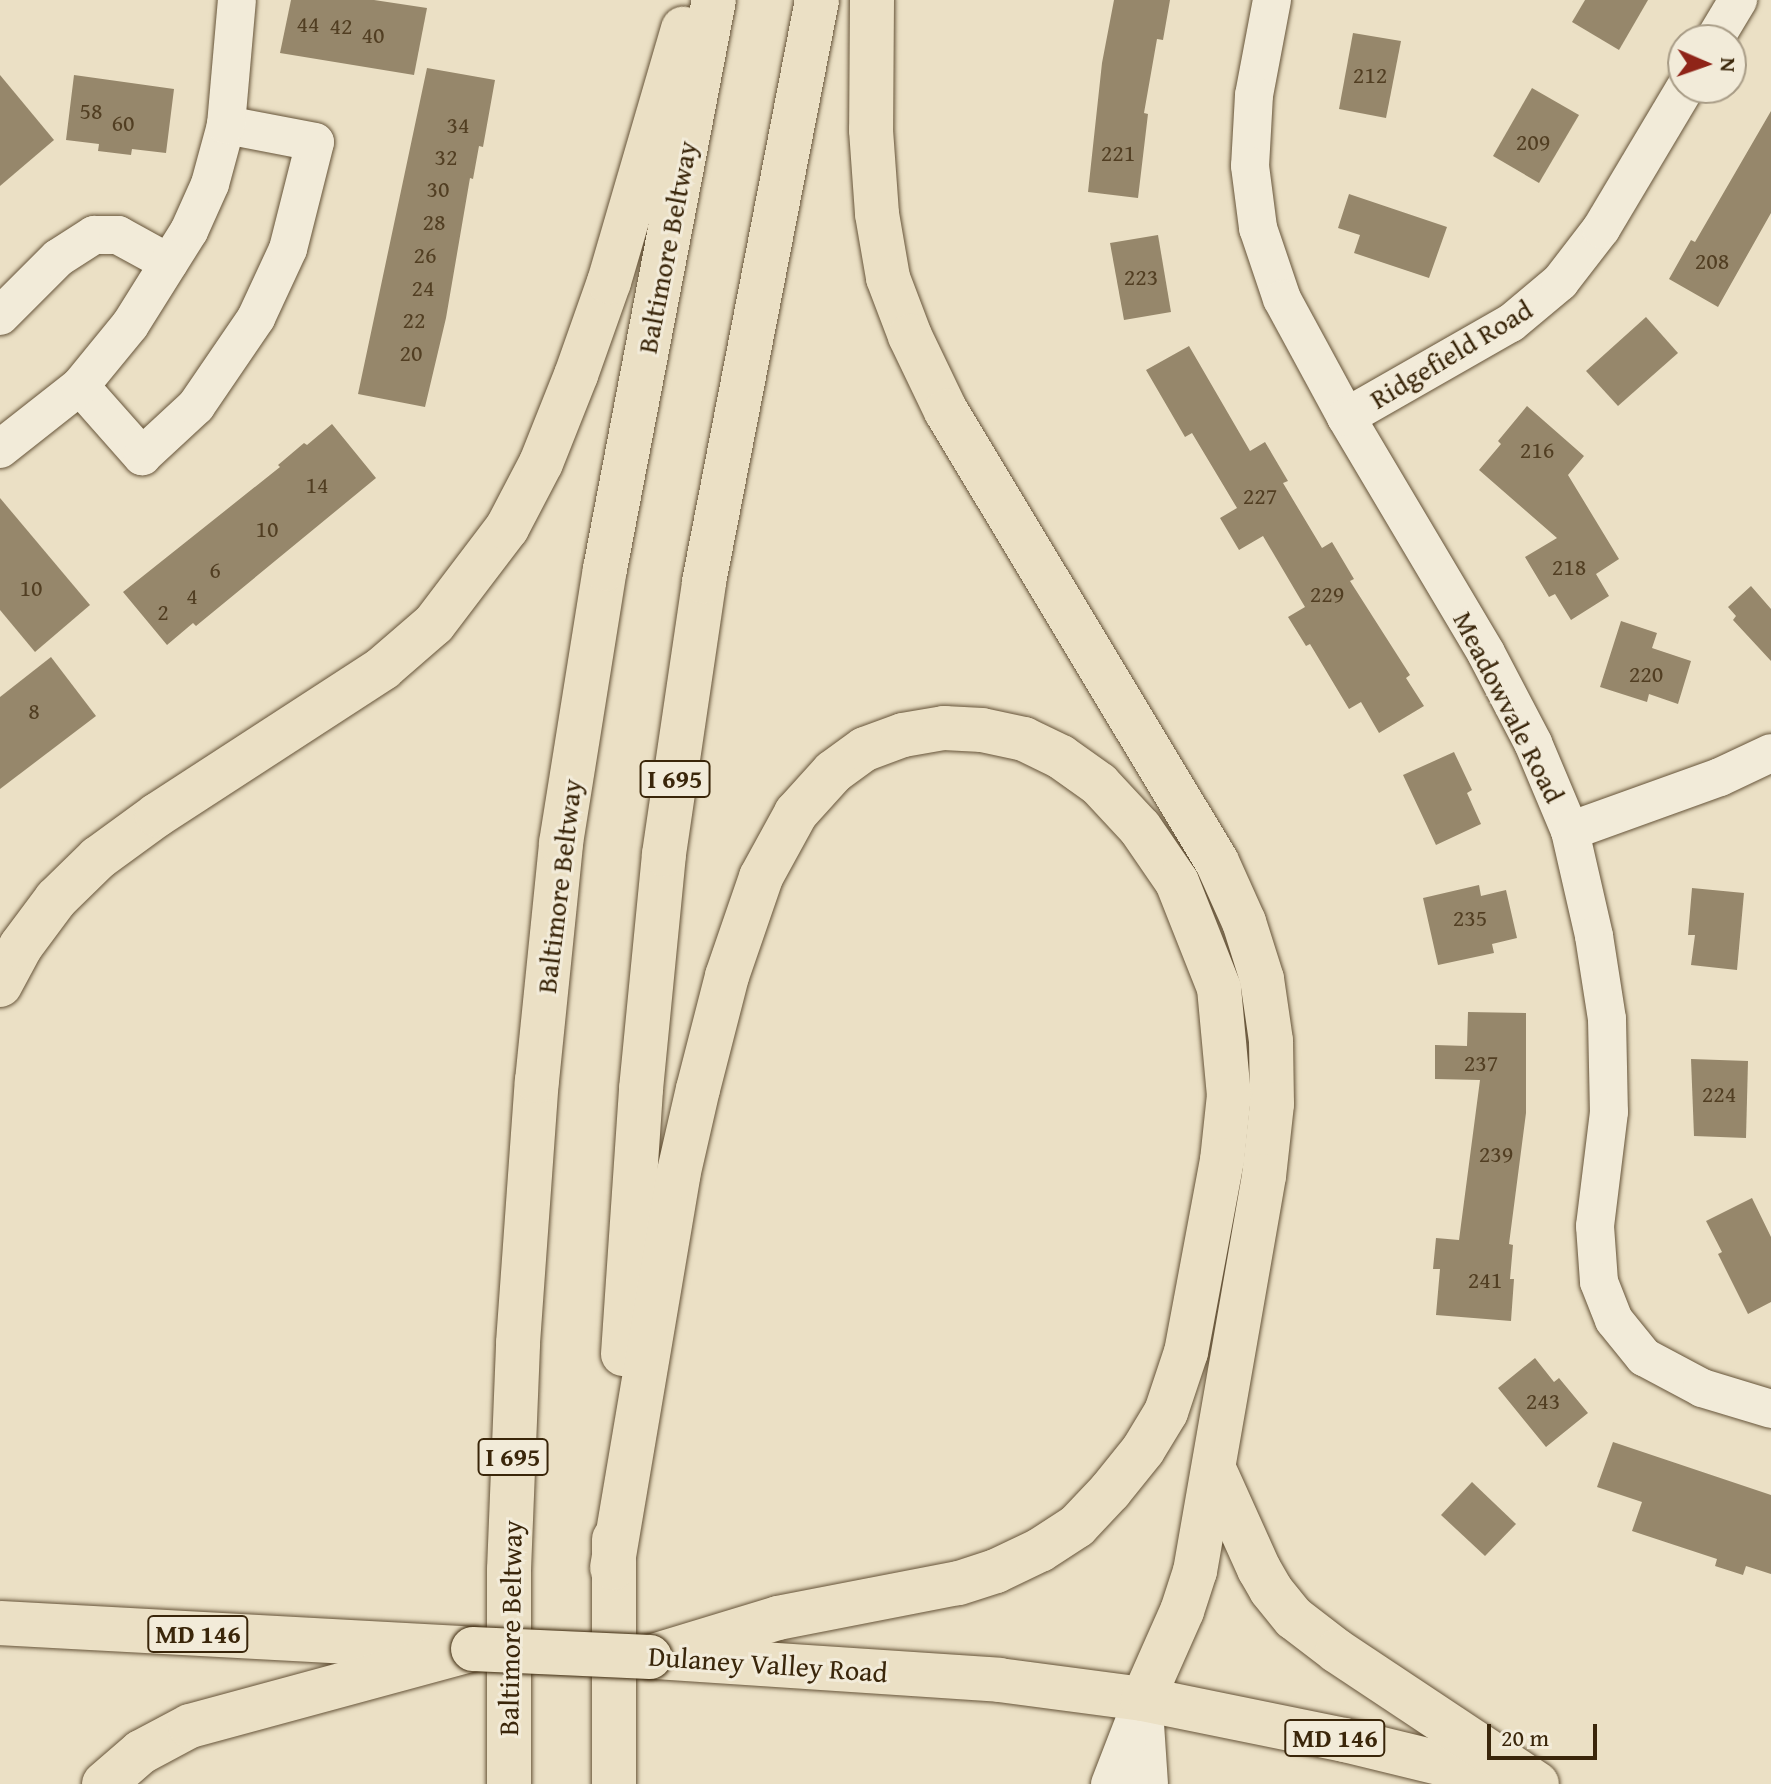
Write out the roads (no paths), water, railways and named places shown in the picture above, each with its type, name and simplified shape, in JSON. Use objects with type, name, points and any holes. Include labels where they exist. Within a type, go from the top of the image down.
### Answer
[{"type":"main road","points":[[0,985],[21,946],[56,899],[98,858],[157,815],[383,668],[434,624],[507,528],[541,463],[609,282],[692,0]]},
{"type":"main road","name":"Baltimore Beltway","points":[[509,1784],[509,1570],[520,1312],[537,1081],[561,843],[605,569],[714,0]]},
{"type":"main road","name":"I 695","points":[[614,1784],[612,1568],[639,1105],[664,854],[704,582],[817,0]]},
{"type":"main road","points":[[872,0],[871,130],[877,214],[888,278],[910,336],[946,411],[1217,862],[1244,922],[1262,979],[1271,1041],[1272,1104],[1264,1176],[1195,1571],[1182,1611],[1143,1699]]},
{"type":"main road","points":[[612,1568],[678,1176],[727,976],[761,877],[796,813],[833,772],[865,749],[903,735],[944,728],[1024,739],[1061,757],[1099,784],[1140,828],[1177,882],[1219,988],[1229,1095],[1222,1160],[1186,1352],[1166,1412],[1143,1450],[1110,1491],[1065,1534],[996,1571],[958,1583],[778,1618],[650,1657]]},
{"type":"main road","points":[[1214,1469],[1259,1569],[1271,1590],[1294,1618],[1337,1651],[1537,1784]]},
{"type":"main road","points":[[484,1784],[509,1570]]},
{"type":"main road","name":"MD 146","points":[[0,1623],[334,1663]]},
{"type":"main road","name":"Dulaney Valley Road","points":[[104,1784],[141,1752],[190,1726],[334,1663],[473,1649],[774,1662],[999,1680],[1143,1699],[1345,1740],[1526,1784]]},
{"type":"street","points":[[0,449],[80,386],[130,325],[189,231],[210,184],[226,125],[237,0]]},
{"type":"street","name":"Meadowvale Road","points":[[1272,0],[1254,95],[1250,166],[1258,228],[1282,299],[1346,417],[1486,653],[1533,743],[1570,831],[1594,936],[1607,1019],[1609,1112],[1595,1226],[1599,1282],[1614,1320],[1644,1357],[1702,1388],[1771,1409]]},
{"type":"street","points":[[1724,24],[1738,0]]},
{"type":"street","name":"Ridgefield Road","points":[[1346,417],[1511,323],[1560,282],[1601,229],[1675,104]]},
{"type":"street","points":[[80,386],[142,456],[196,406],[256,318],[288,249],[315,142],[226,125]]},
{"type":"street","points":[[0,316],[58,258],[94,235],[118,235],[169,263]]},
{"type":"street","points":[[1570,831],[1720,777],[1771,753]]},
{"type":"street","points":[[1110,1784],[1143,1699]]},
{"type":"street","points":[[1143,1699],[1149,1784]]}]
